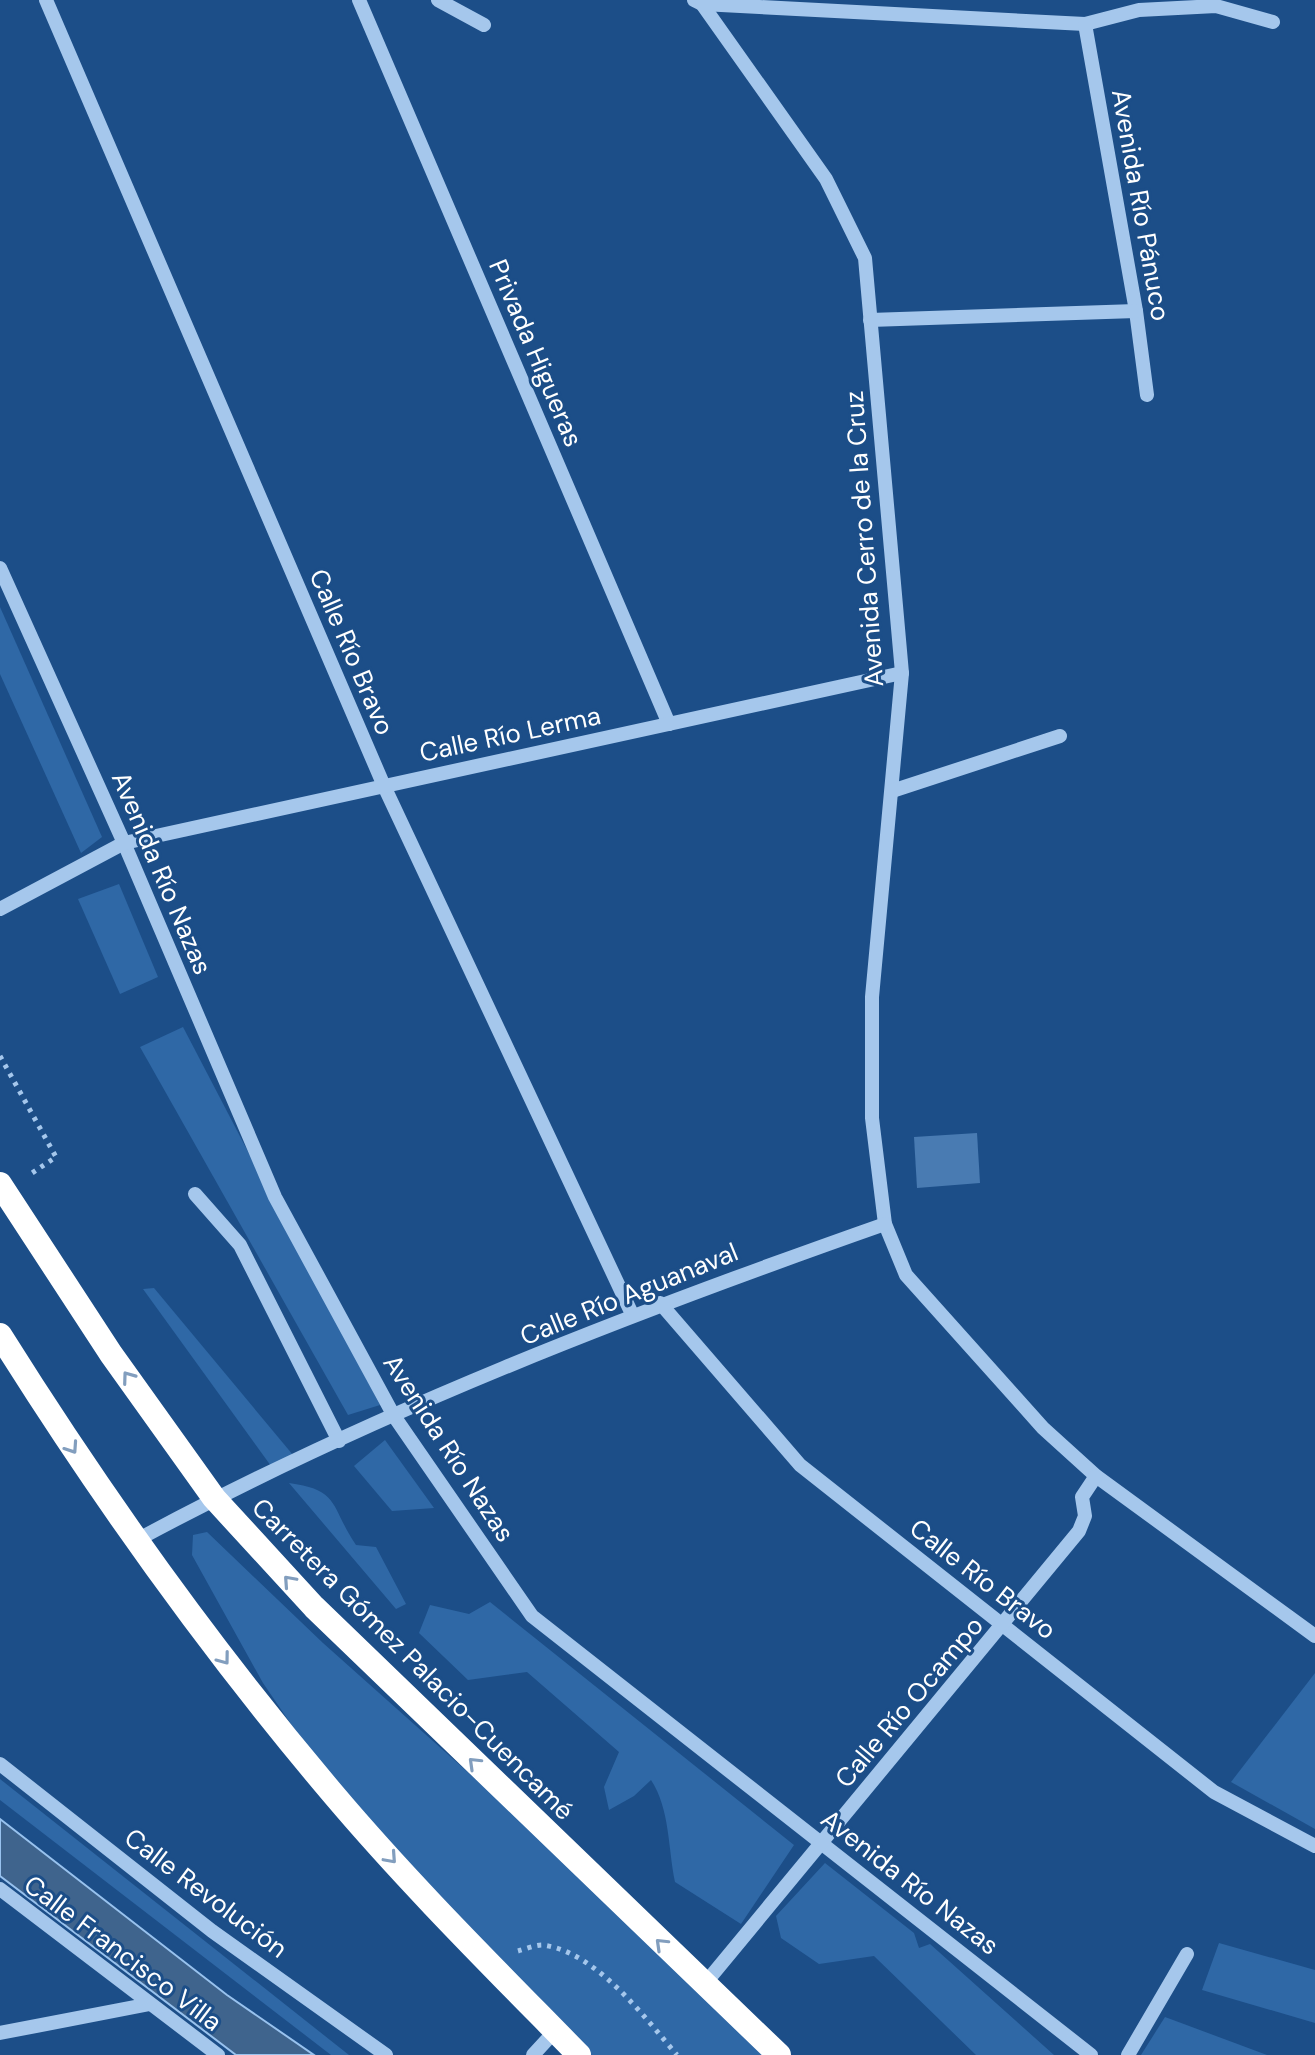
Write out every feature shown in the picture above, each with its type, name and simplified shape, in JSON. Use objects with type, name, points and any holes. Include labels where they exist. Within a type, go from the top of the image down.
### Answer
[{"type":"highway","name":"Carretera Gómez Palacio-Cuencamé","points":[[0,1184],[111,1354],[214,1498],[314,1607],[703,1986],[779,2055]]},
{"type":"highway","points":[[0,1335],[135,1541],[234,1672],[335,1796],[483,1960],[579,2055]]},
{"type":"street","name":"Calle Río Bravo","points":[[46,0],[384,786],[632,1314]]},
{"type":"street","name":"Privada Higueras","points":[[359,0],[669,724]]},
{"type":"street","points":[[438,0],[484,25]]},
{"type":"street","points":[[698,2],[1085,24],[1139,10],[1216,6],[1273,22]]},
{"type":"street","name":"Avenida Cerro de la Cruz","points":[[698,2],[826,179],[865,258],[902,673],[872,997],[872,1118],[885,1224],[906,1275],[1043,1428],[1096,1476]]},
{"type":"street","name":"Avenida Río Pánuco","points":[[1085,24],[1136,311],[1147,395]]},
{"type":"street","points":[[870,320],[1136,311]]},
{"type":"street","name":"Avenida Río Nazas","points":[[0,568],[124,843],[275,1197],[394,1416],[532,1616],[1091,2055]]},
{"type":"street","name":"Calle Río Lerma","points":[[0,909],[124,843],[902,673]]},
{"type":"street","points":[[892,791],[1060,736]]},
{"type":"street","points":[[195,1194],[240,1245],[339,1441]]},
{"type":"street","name":"Calle Río Aguanaval","points":[[135,1541],[214,1498],[394,1416],[632,1314],[885,1224]]},
{"type":"street","name":"Calle Río Bravo","points":[[660,1303],[800,1465],[1214,1792],[1315,1846]]},
{"type":"street","points":[[1096,1476],[1315,1636]]},
{"type":"street","name":"Calle Río Ocampo","points":[[703,1986],[1004,1626],[1079,1531],[1085,1516],[1082,1497],[1096,1476]]},
{"type":"street","name":"Calle Revolución","points":[[0,1764],[212,1931],[386,2055]]},
{"type":"street","name":"Calle Francisco Villa","points":[[0,1889],[218,2055]]},
{"type":"street","points":[[1128,2055],[1187,1954]]},
{"type":"street","points":[[0,2033],[150,2004]]},
{"type":"street","points":[[533,2055],[555,2031]]},
{"type":"path","points":[[0,1056],[56,1157]]},
{"type":"path","points":[[483,1960],[541,1945],[566,1953],[630,1996],[677,2055]]},
{"type":"shaded area","points":[[0,607],[102,837],[81,853],[0,674]]},
{"type":"shaded area","points":[[119,884],[158,977],[120,994],[78,899]]},
{"type":"shaded area","points":[[183,1027],[380,1405],[348,1415],[140,1047]]},
{"type":"shaded area","points":[[154,1288],[293,1455],[271,1466],[143,1289]]},
{"type":"shaded area","points":[[385,1440],[434,1508],[392,1511],[354,1466]]},
{"type":"shaded area","points":[[289,1483],[318,1490],[332,1502],[356,1545],[376,1547],[406,1604],[396,1609]]},
{"type":"shaded area","points":[[207,1532],[323,1643],[785,2055],[565,2055],[357,1821],[263,1683],[192,1555],[193,1535]]},
{"type":"shaded area","points":[[490,1602],[794,1845],[741,1924],[675,1882],[662,1803],[651,1780],[634,1796],[609,1810],[604,1787],[619,1752],[527,1672],[468,1680],[419,1633],[430,1605],[469,1614]]},
{"type":"shaded area","points":[[1315,1673],[1315,1829],[1231,1782]]},
{"type":"shaded area","points":[[0,1779],[349,2055],[331,2055],[0,1800]]},
{"type":"shaded area","points":[[0,1819],[227,1995],[314,2055],[236,2055],[0,1876]]},
{"type":"shaded area","points":[[825,1863],[914,1933],[919,1948],[930,1944],[1054,2055],[976,2055],[874,1956],[819,1964],[781,1938],[776,1916]]},
{"type":"shaded area","points":[[1219,1943],[1315,1970],[1315,2023],[1202,1990]]},
{"type":"shaded area","points":[[1165,2017],[1267,2055],[1141,2055]]},
{"type":"building","points":[[977,1133],[980,1183],[917,1188],[914,1137]]}]
